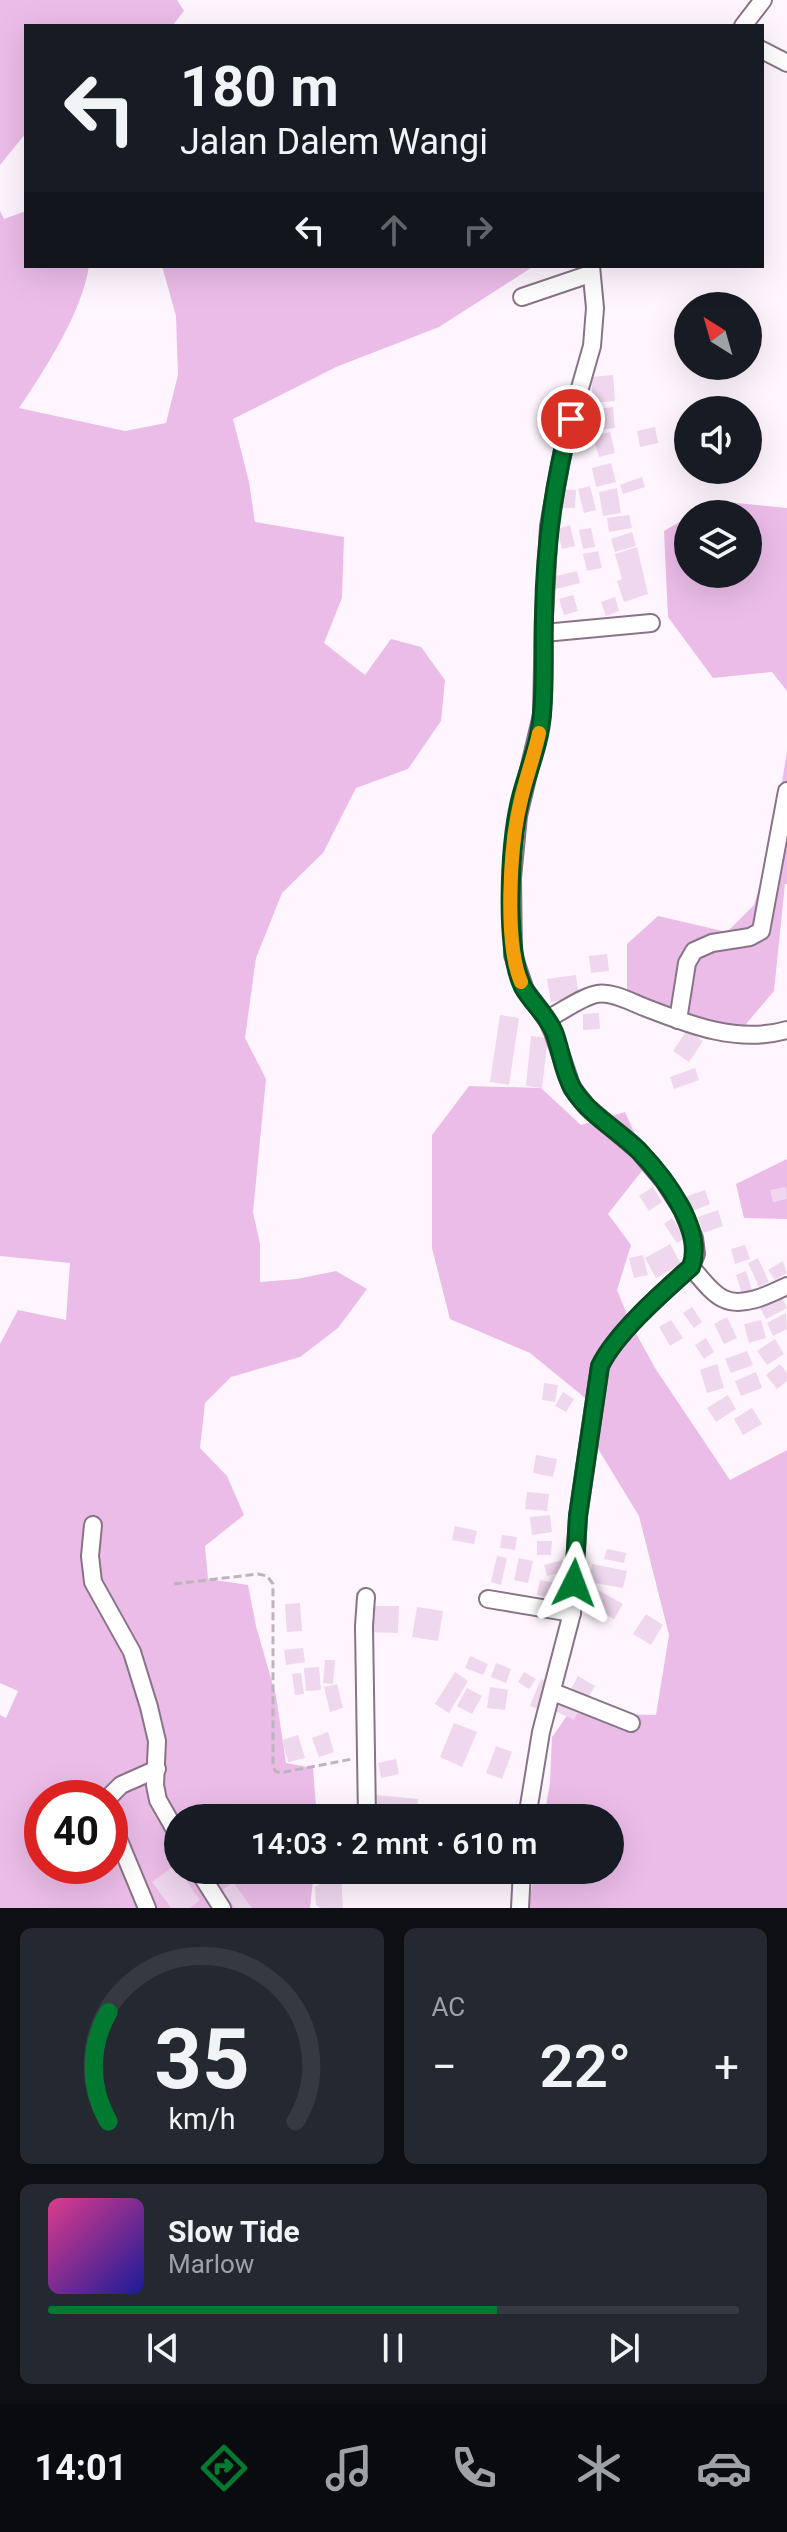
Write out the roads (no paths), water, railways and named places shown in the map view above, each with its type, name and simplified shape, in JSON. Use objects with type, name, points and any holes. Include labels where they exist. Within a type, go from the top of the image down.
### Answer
[{"type":"street","points":[[745,24],[763,0]]},
{"type":"street","points":[[764,51],[787,63]]},
{"type":"street","points":[[522,297],[591,270],[595,326],[555,482],[549,526],[542,715],[518,816],[512,878],[513,955],[525,990],[547,1019],[572,1088],[587,1107],[639,1151],[664,1181],[682,1209],[694,1238],[696,1254],[691,1267],[623,1332],[600,1366],[578,1516],[572,1613],[535,1757],[529,1804]]},
{"type":"street","points":[[544,633],[651,623]]},
{"type":"street","points":[[678,1020],[687,963],[694,951],[712,943],[750,937],[761,931],[787,791]]},
{"type":"street","points":[[547,1019],[597,994],[726,1034],[769,1035],[787,1030]]},
{"type":"street","points":[[691,1267],[724,1300],[741,1302],[787,1286]]},
{"type":"street","points":[[93,1525],[90,1556],[93,1582],[132,1652],[157,1741],[155,1785],[164,1810]]},
{"type":"street","points":[[366,1597],[367,1804]]},
{"type":"street","points":[[488,1599],[572,1613]]},
{"type":"street","points":[[553,1692],[631,1723]]},
{"type":"street","points":[[128,1782],[157,1769]]},
{"type":"street","points":[[128,1862],[147,1908]]},
{"type":"street","points":[[207,1884],[222,1908]]},
{"type":"street","points":[[520,1908],[521,1884]]}]
